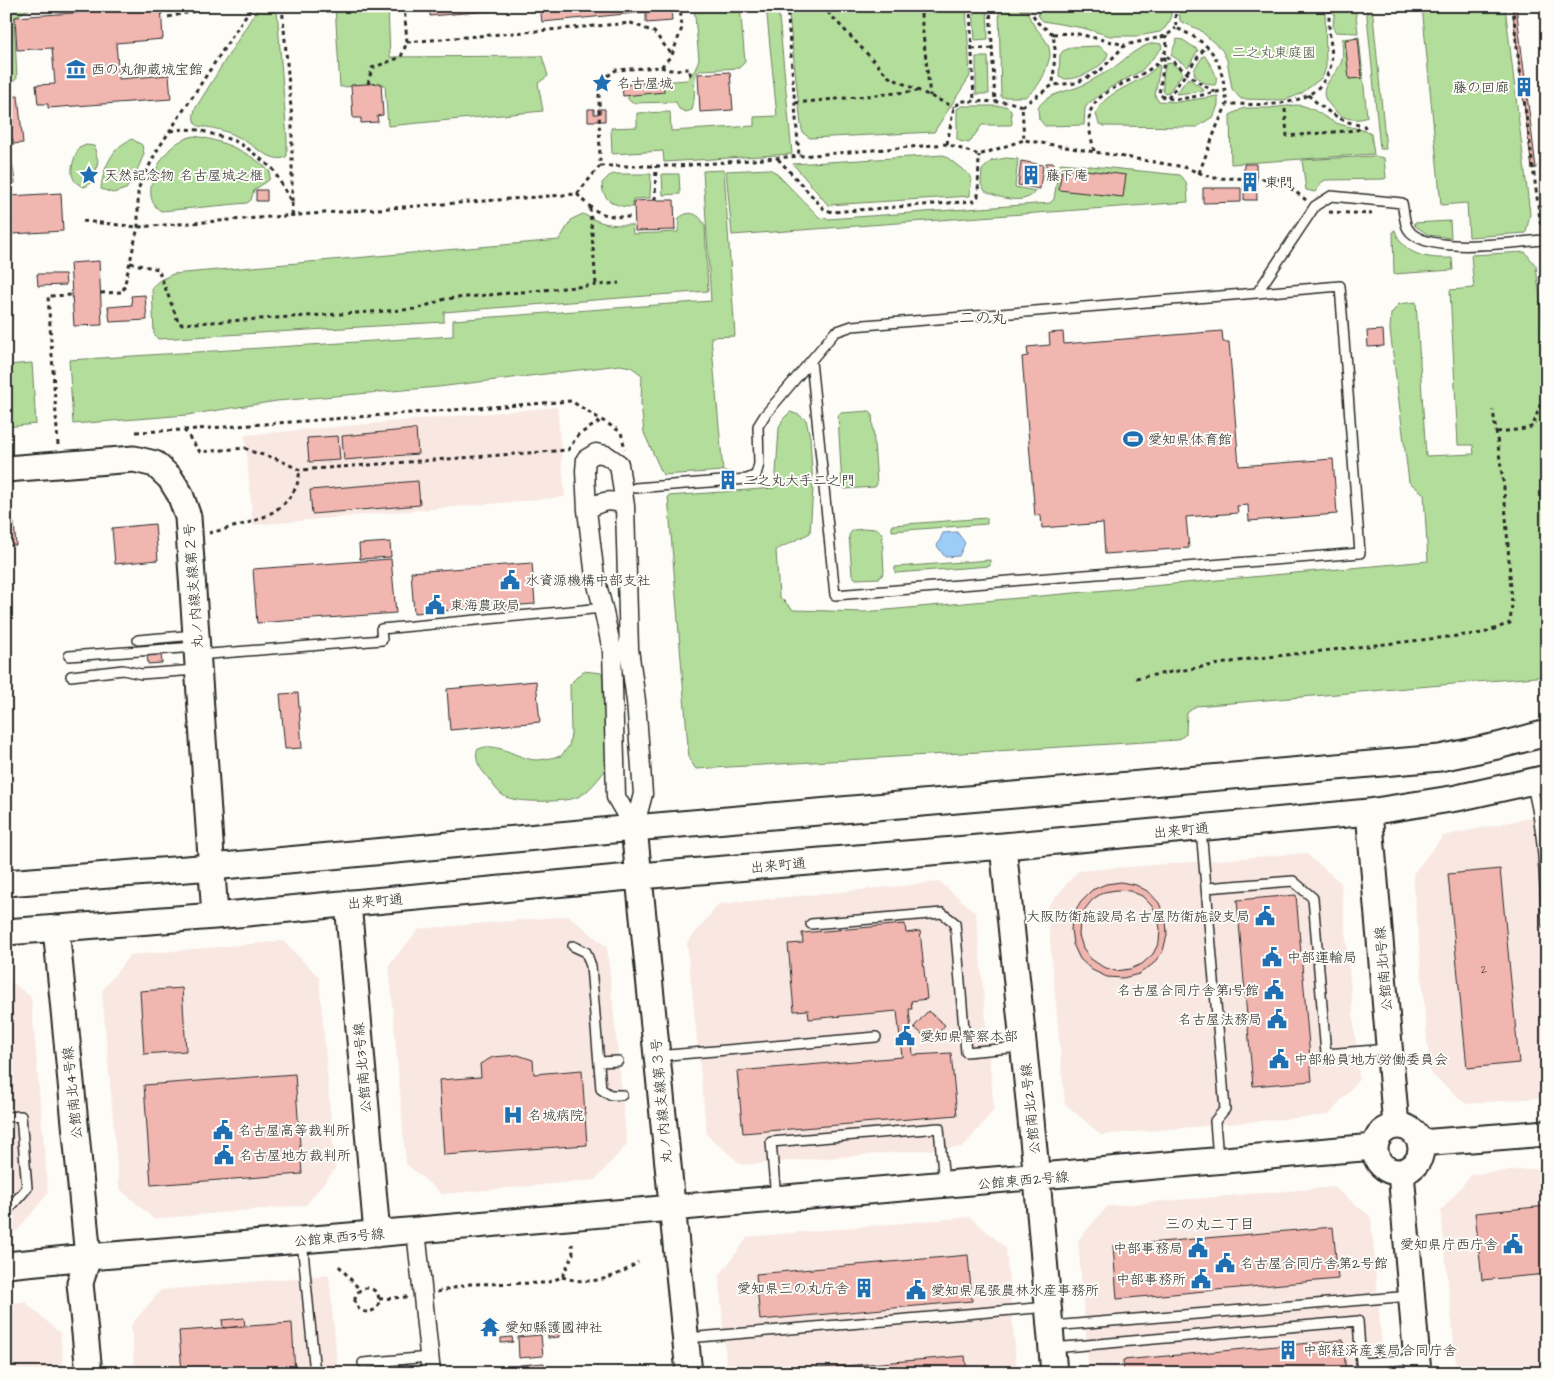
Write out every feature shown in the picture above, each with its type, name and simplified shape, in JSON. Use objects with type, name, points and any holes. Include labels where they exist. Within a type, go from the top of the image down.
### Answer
[{"type":"street","points":[[596,453],[606,455],[619,464],[625,506],[629,649],[636,702],[644,794],[634,828],[616,797],[612,650],[604,608],[595,577],[587,510],[586,459],[596,453]]},
{"type":"street","name":"丸ノ内線支線第２号","points":[[6,469],[134,460],[155,464],[170,478],[180,494],[188,517],[215,916]]},
{"type":"street","points":[[587,510],[598,502],[618,502],[625,506]]},
{"type":"street","points":[[6,883],[212,867],[634,828],[1440,758],[1498,746],[1547,733]]},
{"type":"street","name":"出来町通","points":[[6,932],[215,916],[640,876],[1003,846],[1369,812],[1457,798],[1539,780]]},
{"type":"street","name":"公館南北1号線","points":[[1369,812],[1396,1126]]},
{"type":"street","name":"丸ノ内線支線第３号","points":[[634,828],[671,1210],[689,1373]]},
{"type":"street","name":"公館南北2号線","points":[[1003,846],[1037,1179],[1051,1339]]},
{"type":"street","name":"公館南北3号線","points":[[348,904],[377,1234]]},
{"type":"street","name":"公館南北4号線","points":[[56,928],[88,1257]]},
{"type":"street","points":[[1396,1126],[1404,1126],[1411,1130],[1420,1143],[1419,1159],[1415,1165],[1408,1170],[1400,1172],[1394,1172],[1382,1166],[1377,1160],[1374,1147],[1376,1140],[1384,1130],[1396,1126]]},
{"type":"street","points":[[1420,1143],[1547,1132]]},
{"type":"street","name":"公館東西2号線","points":[[671,1210],[1037,1179],[1374,1147]]},
{"type":"street","points":[[1400,1172],[1418,1366]]},
{"type":"street","name":"公館東西3号線","points":[[6,1265],[671,1210]]},
{"type":"street","points":[[416,1230],[430,1365]]},
{"type":"street","points":[[88,1257],[80,1283],[88,1373]]},
{"type":"lane","points":[[1257,293],[1315,206],[1331,196],[1402,203],[1408,229],[1420,238],[1434,244],[1452,246],[1545,238]]},
{"type":"lane","points":[[635,488],[747,479],[756,475],[759,464],[758,426],[765,415],[835,332],[852,326],[1340,286],[1360,553],[835,595],[811,361]]},
{"type":"lane","points":[[70,656],[197,652],[382,640],[381,629],[604,608]]},
{"type":"lane","points":[[138,640],[197,652]]},
{"type":"lane","points":[[71,676],[123,670],[141,674],[197,652]]},
{"type":"lane","points":[[1539,780],[1537,804],[1547,924]]},
{"type":"lane","points":[[1201,828],[1225,1109],[1215,1121],[1218,1162]]},
{"type":"lane","points":[[1206,888],[1293,881],[1313,898],[1326,1054],[1390,1049]]},
{"type":"lane","points":[[812,924],[942,913],[955,923],[966,1052],[1024,1046]]},
{"type":"lane","points":[[573,946],[586,952],[591,966],[601,1089],[610,1096],[622,1095]]},
{"type":"lane","points":[[657,1056],[876,1037]]},
{"type":"lane","points":[[599,1062],[618,1061]]},
{"type":"lane","points":[[6,1118],[21,1116],[27,1188],[6,1212]]},
{"type":"lane","points":[[776,1201],[771,1142],[940,1128],[944,1187]]},
{"type":"lane","points":[[302,1240],[315,1373]]},
{"type":"lane","points":[[1051,1339],[1412,1296]]},
{"type":"lane","points":[[685,1338],[1051,1339],[1358,1321],[1361,1363],[1418,1366]]},
{"type":"lane","points":[[362,1363],[430,1365]]},
{"type":"path","points":[[168,17],[219,6]]},
{"type":"path","points":[[101,293],[123,292],[138,227],[138,189],[156,152],[252,6]]},
{"type":"path","points":[[282,6],[292,119],[292,215]]},
{"type":"path","points":[[368,84],[372,68],[401,57],[407,42],[404,6]]},
{"type":"path","points":[[660,67],[672,55],[682,28],[680,6]]},
{"type":"path","points":[[787,6],[799,156]]},
{"type":"path","points":[[822,6],[889,77],[954,107]]},
{"type":"path","points":[[920,6],[930,96]]},
{"type":"path","points":[[970,6],[974,101]]},
{"type":"path","points":[[990,6],[995,102]]},
{"type":"path","points":[[1175,6],[1176,28]]},
{"type":"path","points":[[1227,104],[1284,103],[1300,100],[1308,96],[1323,82],[1330,70],[1332,58],[1329,6]]},
{"type":"path","points":[[1513,6],[1516,40],[1545,238],[1547,268]]},
{"type":"path","points":[[1033,15],[1038,23],[1053,34],[1074,33],[1125,45],[1166,36],[1176,28]]},
{"type":"path","points":[[407,42],[631,23],[654,32],[672,55]]},
{"type":"path","points":[[1176,28],[1190,34],[1206,46],[1218,60],[1225,91],[1227,104],[1199,172]]},
{"type":"path","points":[[1053,34],[1056,49],[1053,85]]},
{"type":"path","points":[[1166,36],[1168,45],[1159,94],[1164,98],[1193,97],[1225,91]]},
{"type":"path","points":[[1022,106],[1053,85],[1076,83],[1100,71],[1125,45]]},
{"type":"path","points":[[1168,98],[1206,46]]},
{"type":"path","points":[[972,49],[992,48]]},
{"type":"path","points":[[1165,55],[1198,82],[1215,92]]},
{"type":"path","points":[[1094,152],[1090,128],[1090,113],[1096,103],[1106,94],[1148,70],[1165,55]]},
{"type":"path","points":[[83,221],[138,227],[577,194],[600,166],[598,95],[605,78],[616,70],[660,67],[670,70],[690,69],[690,78]]},
{"type":"path","points":[[795,103],[918,90]]},
{"type":"path","points":[[1285,109],[1287,136],[1357,130],[1366,126],[1347,122],[1325,110],[1308,96]]},
{"type":"path","points":[[947,144],[954,107],[962,101],[1009,102],[1022,106]]},
{"type":"path","points":[[1022,106],[1024,140]]},
{"type":"path","points":[[170,131],[184,129],[199,130],[241,144],[273,169],[292,203]]},
{"type":"path","points":[[600,166],[678,166],[947,144],[979,155],[1024,140],[1184,167],[1213,178],[1279,179],[1323,212],[1376,214]]},
{"type":"path","points":[[777,158],[824,209],[832,212],[974,201],[978,196],[979,155]]},
{"type":"path","points":[[655,200],[656,166]]},
{"type":"path","points":[[577,194],[590,208],[605,215],[630,217]]},
{"type":"path","points":[[590,208],[596,285]]},
{"type":"path","points":[[130,263],[158,269],[179,324],[417,308],[445,298],[620,283]]},
{"type":"path","points":[[59,466],[48,296],[72,295]]},
{"type":"path","points":[[1497,432],[1526,430],[1533,426],[1547,385]]},
{"type":"path","points":[[136,432],[571,401],[621,432],[626,451]]},
{"type":"path","points":[[1136,678],[1250,659],[1484,632],[1510,622],[1512,594],[1504,488],[1493,410]]},
{"type":"path","points":[[184,430],[200,452],[246,448],[277,459],[300,470],[568,450],[578,435],[602,420]]},
{"type":"path","points":[[209,533],[257,520],[281,506],[296,488],[300,470]]},
{"type":"path","points":[[562,1277],[574,1254],[572,1244]]},
{"type":"path","points":[[379,1299],[403,1298],[470,1284],[546,1283],[562,1277],[571,1280],[606,1279],[620,1274],[638,1262]]},
{"type":"path","points":[[338,1266],[360,1290]]},
{"type":"path","points":[[372,1289],[375,1292],[379,1299],[375,1310],[363,1312],[357,1308],[354,1300],[360,1290],[372,1289]]},
{"type":"shaded area","points":[[557,407],[565,497],[253,525],[245,435]]},
{"type":"shaded area","points":[[1547,813],[1547,1097],[1466,1104],[1430,1073],[1413,874],[1443,836]]},
{"type":"shaded area","points":[[1305,853],[1341,883],[1359,1079],[1329,1115],[1101,1135],[1065,1104],[1047,907],[1078,871]]},
{"type":"shaded area","points":[[940,882],[976,913],[994,1110],[963,1147],[742,1165],[707,1135],[687,943],[719,904]]},
{"type":"shaded area","points":[[569,916],[607,947],[627,1144],[595,1180],[442,1194],[406,1164],[389,965],[419,929]]},
{"type":"shaded area","points":[[283,941],[319,977],[335,1169],[306,1205],[154,1219],[119,1188],[102,991],[130,955]]},
{"type":"shaded area","points":[[6,978],[31,997],[48,1193],[17,1231],[6,1232]]},
{"type":"shaded area","points":[[1547,1168],[1547,1373],[1457,1373],[1441,1211],[1472,1174]]},
{"type":"shaded area","points":[[1334,1187],[1371,1217],[1384,1373],[1089,1373],[1078,1240],[1108,1206]]},
{"type":"shaded area","points":[[970,1217],[1006,1248],[1017,1373],[727,1373],[719,1276],[748,1237]]},
{"type":"shaded area","points":[[329,1275],[338,1373],[135,1373],[131,1325],[161,1290]]},
{"type":"shaded area","points":[[25,1302],[60,1333],[64,1373],[6,1373],[6,1303]]},
{"type":"green space","points":[[6,6],[34,6],[14,18],[17,78],[6,90]]},
{"type":"green space","points":[[259,6],[276,6],[277,10],[287,139],[287,156],[282,158],[270,156],[228,132],[198,126],[194,119],[195,109]]},
{"type":"green space","points":[[335,6],[388,6],[390,57],[542,56],[548,76],[538,83],[543,111],[388,126],[385,85],[340,87]]},
{"type":"green space","points":[[694,6],[740,6],[745,62],[739,68],[701,70],[695,75],[692,110],[686,112],[679,109],[676,102],[632,103],[628,99],[628,87],[636,84],[687,80],[695,70],[699,59]]},
{"type":"green space","points":[[766,6],[778,6],[792,154],[664,162],[663,151],[612,154],[611,128],[637,127],[637,113],[670,112],[671,131],[754,126],[754,117],[777,116]]},
{"type":"green space","points":[[788,6],[966,6],[970,76],[934,132],[810,138],[803,133],[801,125]]},
{"type":"green space","points":[[973,6],[987,6],[988,39],[975,40]]},
{"type":"green space","points":[[999,6],[1027,6],[1034,26],[1049,48],[1050,58],[1043,77],[1038,85],[1025,97],[1001,97]]},
{"type":"green space","points":[[1036,6],[1171,6],[1171,19],[1160,32],[1138,36],[1110,36],[1083,28],[1043,21],[1039,17]]},
{"type":"green space","name":"二之丸東庭園","points":[[1179,6],[1325,6],[1326,67],[1323,76],[1302,93],[1284,100],[1241,99],[1232,89],[1227,60],[1222,50],[1200,30],[1180,21]]},
{"type":"green space","points":[[1335,6],[1355,6],[1358,33],[1335,32],[1333,27]]},
{"type":"green space","points":[[1366,6],[1372,6],[1386,149],[1380,149]]},
{"type":"green space","points":[[1422,6],[1505,6],[1530,214],[1526,233],[1469,237],[1467,203],[1441,205]]},
{"type":"green space","points":[[1359,37],[1367,117],[1353,119],[1336,112],[1325,99],[1324,93],[1325,88],[1342,60],[1342,39]]},
{"type":"green space","points":[[1177,39],[1183,40],[1198,50],[1188,67],[1171,55]]},
{"type":"green space","points":[[1155,43],[1161,44],[1162,48],[1141,71],[1111,87],[1089,103],[1085,108],[1084,125],[1045,126],[1039,119],[1038,108],[1053,95],[1085,84],[1112,69],[1137,50]]},
{"type":"green space","points":[[1099,46],[1108,53],[1102,64],[1080,77],[1065,79],[1059,77],[1060,55],[1063,51],[1072,47]]},
{"type":"green space","points":[[1203,56],[1205,56],[1215,74],[1215,85],[1203,82],[1195,75],[1195,68]]},
{"type":"green space","points":[[976,57],[988,57],[989,94],[976,94]]},
{"type":"green space","points":[[1171,63],[1182,71],[1182,74],[1169,92],[1165,93],[1163,91],[1163,75],[1166,64]]},
{"type":"green space","points":[[1158,65],[1160,66],[1155,95],[1158,101],[1178,102],[1218,96],[1218,105],[1214,116],[1197,127],[1104,126],[1099,124],[1096,114],[1100,106],[1107,99],[1143,78]]},
{"type":"green space","points":[[1188,78],[1203,89],[1204,91],[1176,94]]},
{"type":"green space","points":[[1296,105],[1312,109],[1336,123],[1371,134],[1374,154],[1231,164],[1230,115],[1244,108]]},
{"type":"green space","points":[[962,106],[1006,106],[1011,111],[1012,124],[982,125],[969,143],[959,141],[957,139],[957,109]]},
{"type":"green space","points":[[194,136],[215,140],[254,158],[270,172],[269,180],[254,190],[251,200],[247,203],[161,211],[151,198],[152,180],[165,155],[181,141]]},
{"type":"green space","points":[[132,139],[142,145],[144,154],[133,180],[126,189],[113,193],[101,189],[104,173],[114,152]]},
{"type":"green space","points":[[86,145],[94,146],[98,161],[94,181],[85,187],[75,181],[72,176],[72,170],[79,148]]},
{"type":"green space","points":[[944,155],[971,176],[970,196],[828,205],[793,164]]},
{"type":"green space","points":[[1374,156],[1384,158],[1386,178],[1326,180],[1323,181],[1315,192],[1306,190],[1302,160]]},
{"type":"green space","points":[[1006,158],[1018,159],[1015,187],[1036,191],[1031,196],[1012,199],[985,191],[981,184],[982,170],[991,161]]},
{"type":"green space","points":[[1061,163],[1180,175],[1186,184],[1188,202],[732,235],[726,171],[769,169],[775,172],[820,218],[828,219],[1050,203],[1054,199]]},
{"type":"green space","points":[[724,170],[735,336],[711,337],[723,471],[663,475],[644,433],[641,403],[642,375],[631,367],[620,365],[438,387],[277,401],[187,415],[73,424],[69,360],[453,336],[453,320],[711,301],[703,171]]},
{"type":"green space","points":[[614,174],[651,174],[650,198],[633,199],[633,207],[621,206],[612,202],[605,195],[602,183]]},
{"type":"green space","points":[[662,174],[679,174],[680,194],[663,195]]},
{"type":"green space","points":[[583,214],[607,224],[632,225],[633,234],[678,232],[679,218],[683,215],[694,214],[700,218],[705,226],[708,291],[444,312],[444,322],[158,339],[154,334],[152,287],[160,280],[173,274],[559,240],[572,219]]},
{"type":"green space","points":[[1450,221],[1451,238],[1429,235],[1415,226],[1414,223]]},
{"type":"green space","points":[[1395,230],[1399,239],[1410,251],[1435,258],[1452,258],[1453,270],[1394,274],[1393,231]]},
{"type":"green space","points":[[1525,252],[1536,266],[1547,359],[1547,676],[1196,706],[1187,713],[1186,734],[1178,740],[696,769],[689,759],[668,496],[775,488],[779,428],[783,419],[790,412],[806,420],[810,437],[813,488],[810,533],[776,550],[779,596],[793,610],[864,612],[1428,561],[1424,494],[1409,482],[1390,330],[1391,314],[1399,304],[1416,302],[1426,456],[1474,454],[1473,445],[1458,445],[1450,290],[1474,288],[1471,255]]},
{"type":"green space","points":[[32,363],[36,424],[6,427],[6,365]]},
{"type":"green space","points":[[870,411],[872,414],[877,484],[875,487],[845,489],[842,487],[838,416],[840,413]]},
{"type":"green space","points":[[987,518],[987,524],[892,531],[892,525]]},
{"type":"green space","points":[[876,528],[882,533],[884,572],[880,578],[856,579],[852,575],[849,535],[853,530]]},
{"type":"green space","points":[[990,560],[990,566],[895,573],[895,567]]},
{"type":"green space","points":[[583,671],[602,673],[609,766],[590,789],[575,798],[530,801],[506,797],[500,793],[479,766],[477,750],[484,747],[499,748],[522,757],[537,760],[561,756],[569,746],[571,734],[570,684]]},
{"type":"water","points":[[957,532],[965,543],[959,556],[945,557],[937,546],[943,533]]},
{"type":"building","points":[[430,6],[499,6],[499,10],[430,16]]},
{"type":"building","points":[[540,6],[671,6],[672,21],[646,23],[646,12],[542,22]]},
{"type":"building","points":[[1020,6],[1057,6],[1057,10],[1020,10]]},
{"type":"building","name":"藤の回廊","points":[[1512,6],[1516,6],[1536,168],[1532,169]]},
{"type":"building","points":[[161,7],[163,39],[116,43],[119,79],[169,75],[171,99],[48,108],[48,104],[38,104],[36,85],[55,84],[52,48],[17,50],[15,17]]},
{"type":"building","points":[[1358,38],[1362,78],[1349,79],[1345,40]]},
{"type":"building","points":[[730,72],[733,110],[700,112],[698,74]]},
{"type":"building","points":[[663,81],[664,92],[623,96],[622,85]]},
{"type":"building","points":[[381,83],[383,115],[377,116],[378,122],[361,123],[361,118],[353,118],[351,85]]},
{"type":"building","points":[[18,96],[23,143],[13,144],[13,139],[6,140],[6,97]]},
{"type":"building","points":[[588,109],[594,109],[594,114],[598,114],[598,109],[605,109],[605,121],[588,121]]},
{"type":"building","name":"藤下庵","points":[[1021,161],[1043,165],[1040,189],[1018,185]]},
{"type":"building","points":[[12,162],[15,183],[6,184],[6,163]]},
{"type":"building","points":[[1046,163],[1054,163],[1054,171],[1046,171]]},
{"type":"building","name":"東門","points":[[1244,164],[1256,164],[1257,200],[1244,200]]},
{"type":"building","points":[[1062,167],[1126,175],[1123,197],[1059,190]]},
{"type":"building","points":[[1203,188],[1241,188],[1241,202],[1203,203]]},
{"type":"building","points":[[256,190],[267,190],[267,201],[256,201]]},
{"type":"building","points":[[61,193],[63,231],[12,234],[10,196]]},
{"type":"building","points":[[674,200],[675,230],[635,231],[634,201]]},
{"type":"building","points":[[6,203],[10,203],[12,222],[9,222],[10,232],[6,232]]},
{"type":"building","points":[[99,261],[102,325],[74,326],[70,263]]},
{"type":"building","points":[[37,274],[65,274],[66,285],[38,286]]},
{"type":"building","points":[[145,295],[147,320],[110,322],[108,307],[132,305],[131,296]]},
{"type":"building","points":[[1383,330],[1384,346],[1368,347],[1367,331]]},
{"type":"building","name":"愛知県体育館","points":[[1222,331],[1223,342],[1229,342],[1239,466],[1333,459],[1337,514],[1249,521],[1248,505],[1237,506],[1238,513],[1186,517],[1189,548],[1105,554],[1103,523],[1042,528],[1041,515],[1035,516],[1022,357],[1028,356],[1027,347],[1050,345],[1049,333],[1063,332],[1064,344]]},
{"type":"building","points":[[416,429],[418,454],[344,460],[342,436]]},
{"type":"building","points":[[338,436],[340,460],[309,462],[307,438]]},
{"type":"building","name":"二之丸大手二之門","points":[[724,472],[732,472],[733,488],[725,489]]},
{"type":"building","points":[[418,481],[420,505],[312,514],[310,490]]},
{"type":"building","points":[[14,523],[16,545],[6,546],[6,524]]},
{"type":"building","points":[[155,524],[158,560],[115,564],[112,528]]},
{"type":"building","points":[[390,542],[391,557],[360,559],[359,544]]},
{"type":"building","points":[[391,559],[396,613],[257,623],[253,569]]},
{"type":"building","points":[[532,563],[535,604],[414,613],[411,572]]},
{"type":"building","points":[[161,654],[162,663],[148,664],[147,655]]},
{"type":"building","points":[[536,681],[540,722],[450,730],[447,689]]},
{"type":"building","points":[[298,693],[302,748],[285,749],[280,694]]},
{"type":"building","points":[[1500,869],[1519,1063],[1467,1068],[1448,874]]},
{"type":"building","points":[[1121,882],[1136,885],[1149,892],[1159,903],[1166,919],[1167,935],[1163,951],[1153,964],[1139,974],[1123,978],[1107,977],[1092,970],[1080,959],[1073,944],[1071,929],[1073,914],[1081,901],[1092,890],[1106,884]],"holes":[[[1130,891],[1142,896],[1158,916],[1159,942],[1153,954],[1142,964],[1130,969],[1116,971],[1103,967],[1091,959],[1083,948],[1079,935],[1080,921],[1085,909],[1093,899],[1104,892]]]},
{"type":"building","name":"名古屋合同庁舎第1号館","points":[[1296,895],[1312,1081],[1253,1086],[1237,900]]},
{"type":"building","name":"愛知県警察本部","points":[[905,924],[906,933],[920,931],[927,999],[911,1001],[912,1009],[909,1009],[913,1055],[951,1053],[957,1115],[743,1133],[737,1071],[902,1057],[897,1011],[809,1019],[808,1010],[794,1011],[788,944],[803,943],[802,933]]},
{"type":"building","points":[[182,988],[186,1051],[144,1054],[140,991]]},
{"type":"building","points":[[928,1011],[945,1025],[931,1042],[914,1027]]},
{"type":"building","name":"名城病院","points":[[518,1055],[533,1060],[534,1074],[582,1070],[587,1145],[444,1155],[439,1080],[481,1077],[480,1064],[493,1057]]},
{"type":"building","name":"名古屋高等裁判所","points":[[295,1074],[302,1174],[151,1185],[144,1085]]},
{"type":"building","name":"愛知県庁西庁舎","points":[[1547,1206],[1547,1274],[1482,1280],[1475,1213]]},
{"type":"building","name":"名古屋合同庁舎第2号館","points":[[1333,1227],[1338,1279],[1117,1299],[1113,1246]]},
{"type":"building","name":"愛知県三の丸庁舎","points":[[968,1255],[972,1301],[760,1320],[756,1274]]},
{"type":"building","points":[[244,1318],[245,1326],[223,1328],[222,1320]]},
{"type":"building","points":[[292,1323],[295,1373],[182,1373],[179,1331]]},
{"type":"building","points":[[559,1333],[559,1337],[548,1338],[548,1334]]},
{"type":"building","points":[[541,1335],[543,1356],[519,1358],[518,1337]]},
{"type":"building","points":[[512,1337],[513,1342],[501,1343],[501,1338]]},
{"type":"building","name":"中部経済産業局合同庁舎","points":[[1343,1340],[1346,1373],[1124,1373],[1123,1360]]},
{"type":"building","points":[[965,1356],[967,1373],[784,1373],[784,1371]]},
{"type":"building","points":[[544,1363],[545,1373],[521,1373],[520,1365]]},
{"type":"place","name":"西の丸御蔵城宝館","points":[[76,69]]},
{"type":"place","name":"名古屋城","points":[[602,83]]},
{"type":"place","name":"藤の回廊","points":[[1524,87]]},
{"type":"place","name":"天然記念物 名古屋城之榧","points":[[89,175]]},
{"type":"place","name":"藤下庵","points":[[1031,175]]},
{"type":"place","name":"東門","points":[[1250,182]]},
{"type":"place","name":"愛知県体育館","points":[[1133,439]]},
{"type":"place","name":"二之丸大手二之門","points":[[728,480]]},
{"type":"place","name":"水資源機構中部支社","points":[[510,580]]},
{"type":"place","name":"東海農政局","points":[[435,605]]},
{"type":"place","name":"大阪防衛施設局名古屋防衛施設支局","points":[[1265,916]]},
{"type":"place","name":"中部運輸局","points":[[1272,957]]},
{"type":"place","name":"名古屋合同庁舎第1号館","points":[[1274,990]]},
{"type":"place","name":"名古屋法務局","points":[[1277,1019]]},
{"type":"place","name":"愛知県警察本部","points":[[905,1036]]},
{"type":"place","name":"中部船員地方労働委員会","points":[[1279,1059]]},
{"type":"place","name":"名城病院","points":[[513,1115]]},
{"type":"place","name":"名古屋高等裁判所","points":[[223,1130]]},
{"type":"place","name":"名古屋地方裁判所","points":[[224,1155]]},
{"type":"place","name":"愛知県庁西庁舎","points":[[1513,1244]]},
{"type":"place","name":"中部事務局","points":[[1198,1248]]},
{"type":"place","name":"名古屋合同庁舎第2号館","points":[[1225,1263]]},
{"type":"place","name":"中部事務所","points":[[1201,1279]]},
{"type":"place","name":"愛知県三の丸庁舎","points":[[864,1288]]},
{"type":"place","name":"愛知県尾張農林水産事務所","points":[[916,1290]]},
{"type":"place","name":"愛知縣護國神社","points":[[490,1327]]},
{"type":"place","name":"中部経済産業局合同庁舎","points":[[1288,1350]]},
{"type":"district","name":"二の丸","points":[[983,317]]},
{"type":"district","name":"三の丸二丁目","points":[[1210,1224]]}]
